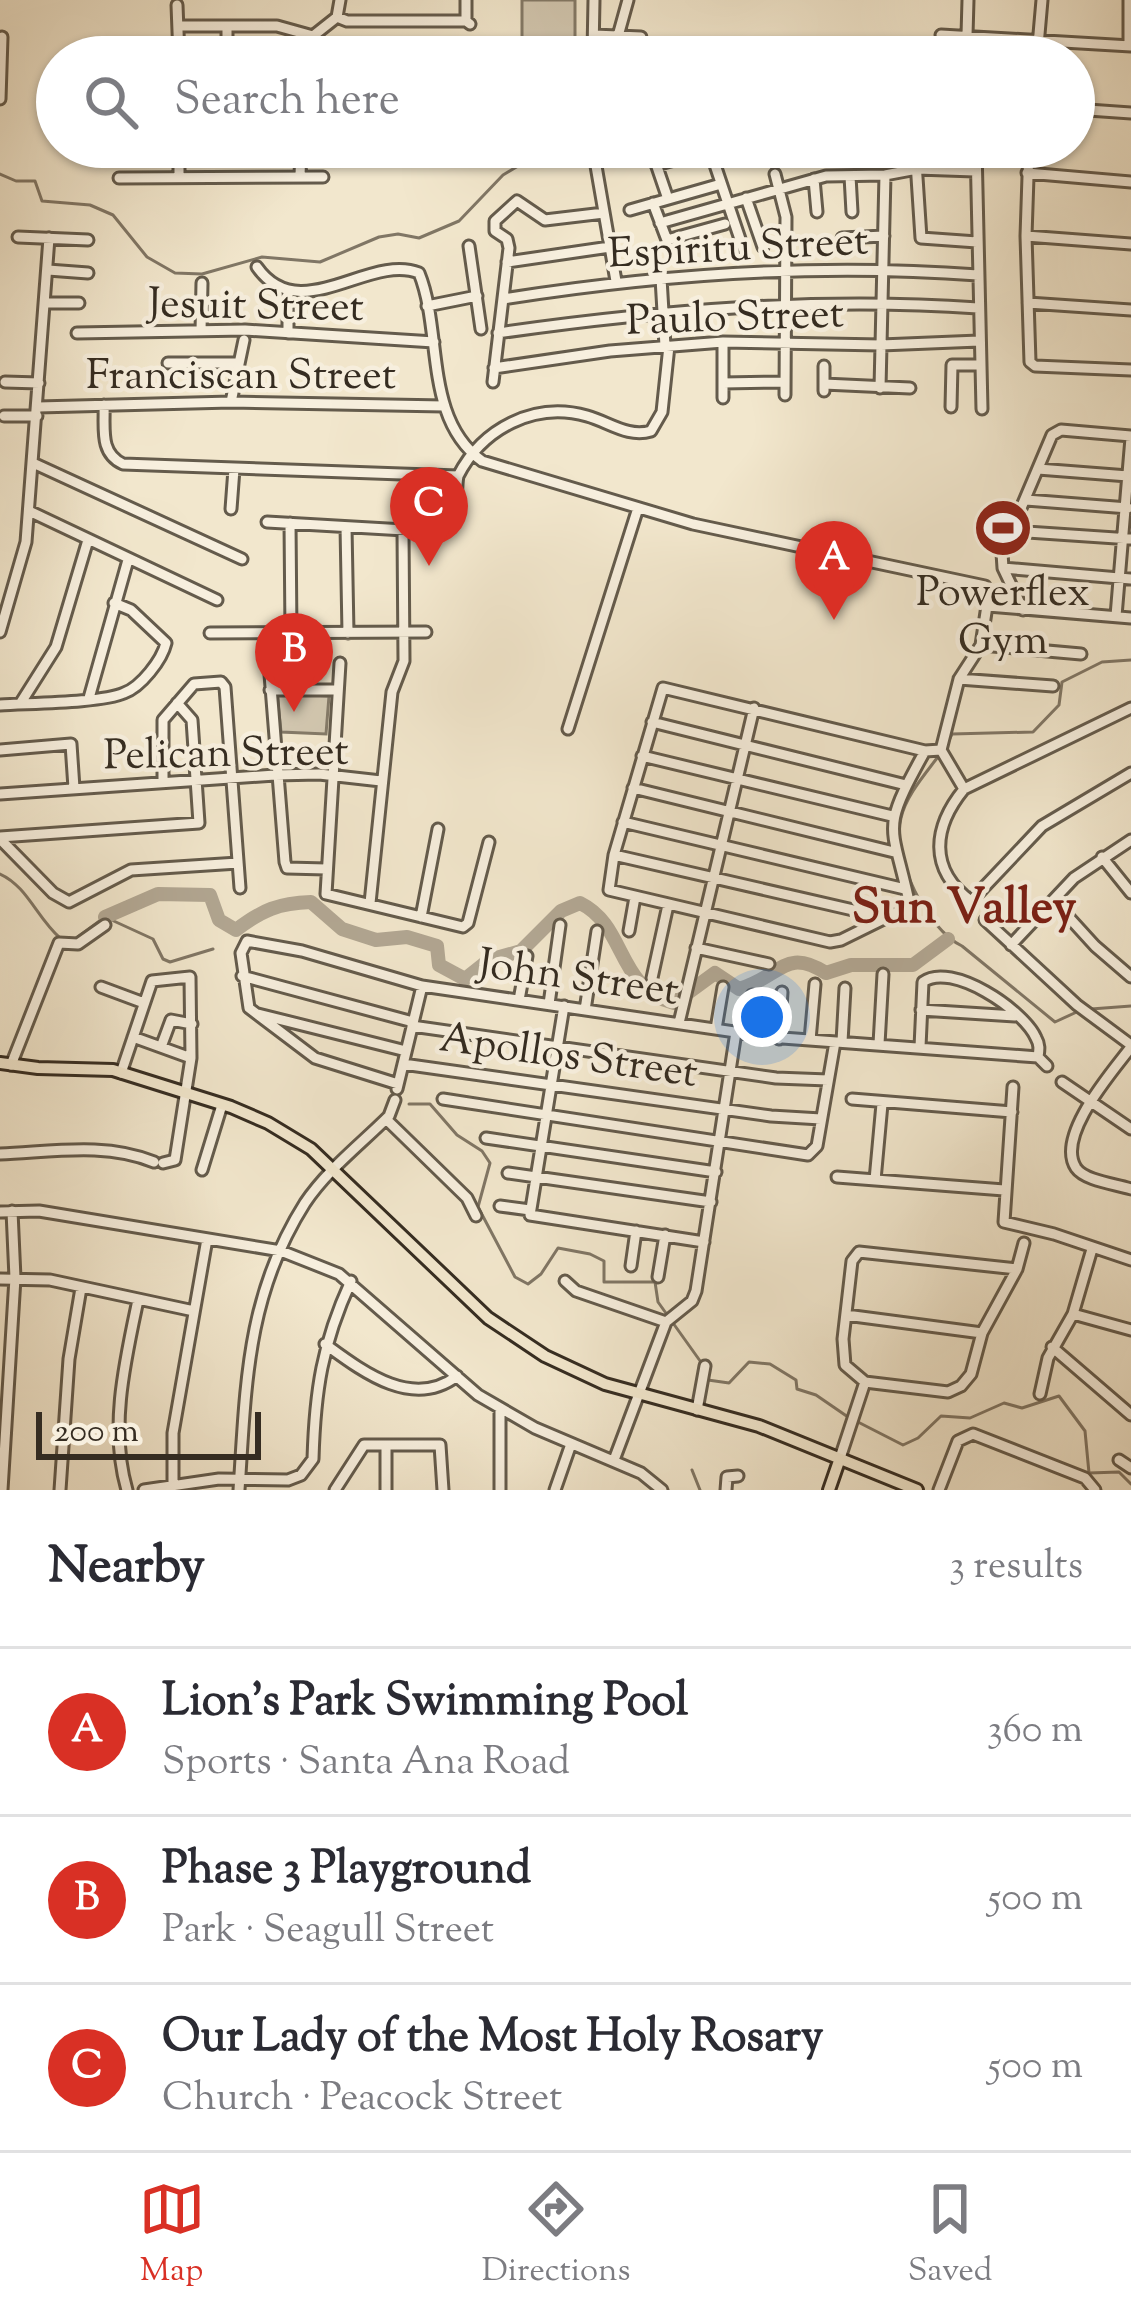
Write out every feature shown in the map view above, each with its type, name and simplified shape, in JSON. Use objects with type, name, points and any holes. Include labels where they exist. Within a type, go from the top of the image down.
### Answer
[{"type":"main road","points":[[6,1064],[121,1073],[222,1105],[287,1133],[311,1149],[502,1329],[544,1357],[640,1394],[759,1426],[917,1490]]},
{"type":"main road","points":[[829,1490],[839,1461]]},
{"type":"street","points":[[338,17],[340,0]]},
{"type":"street","points":[[178,26],[277,26],[313,36],[338,17],[468,22],[466,0]]},
{"type":"street","points":[[594,0],[594,35],[619,36],[628,0]]},
{"type":"street","points":[[967,35],[968,0]]},
{"type":"street","points":[[1039,36],[1042,0]]},
{"type":"street","points":[[1095,44],[1130,46],[1129,0]]},
{"type":"street","points":[[177,5],[178,36]]},
{"type":"street","points":[[227,26],[227,36]]},
{"type":"street","points":[[940,35],[981,36]]},
{"type":"street","points":[[0,99],[2,37]]},
{"type":"street","points":[[1095,110],[1131,113]]},
{"type":"street","points":[[179,168],[179,177]]},
{"type":"street","points":[[300,176],[301,168]]},
{"type":"street","points":[[596,168],[616,281]]},
{"type":"street","points":[[658,168],[668,199]]},
{"type":"street","points":[[714,168],[743,248]]},
{"type":"street","points":[[1027,168],[1029,356],[1035,366],[1131,370]]},
{"type":"street","points":[[917,170],[920,238],[977,242]]},
{"type":"street","points":[[660,223],[814,179],[917,170],[976,171],[982,409]]},
{"type":"street","points":[[1027,173],[1131,182]]},
{"type":"street","points":[[775,174],[786,218],[785,395]]},
{"type":"street","points":[[880,388],[885,175]]},
{"type":"street","points":[[850,176],[852,212]]},
{"type":"street","points":[[119,178],[323,177]]},
{"type":"street","points":[[814,179],[817,212]]},
{"type":"street","points":[[630,210],[721,184]]},
{"type":"street","points":[[746,199],[763,247]]},
{"type":"street","points":[[493,382],[508,241],[494,226],[517,201],[545,220],[604,213]]},
{"type":"street","points":[[653,203],[667,240],[725,224]]},
{"type":"street","points":[[842,238],[884,236]]},
{"type":"street","points":[[1026,236],[1131,244]]},
{"type":"street","points":[[18,237],[88,240]]},
{"type":"street","points":[[0,632],[22,562],[29,511],[50,238]]},
{"type":"street","points":[[469,246],[481,329]]},
{"type":"street","points":[[507,262],[610,248]]},
{"type":"street","points":[[257,267],[269,282],[288,291],[317,290],[398,270],[422,276],[444,406],[471,451],[488,463],[800,549],[985,586],[988,606],[981,645],[958,679],[940,750],[964,789]]},
{"type":"street","points":[[48,270],[88,273]]},
{"type":"street","name":"Espiritu Street","points":[[503,299],[616,281],[786,271],[978,275]]},
{"type":"street","points":[[267,521],[439,532],[448,527],[458,481],[471,451],[515,422],[549,412],[582,414],[633,434],[651,431],[662,412],[666,360],[661,278]]},
{"type":"street","points":[[201,331],[202,284]]},
{"type":"street","points":[[288,291],[288,333]]},
{"type":"street","points":[[427,306],[477,296]]},
{"type":"street","points":[[46,303],[79,303]]},
{"type":"street","points":[[1028,303],[1131,310]]},
{"type":"street","points":[[498,333],[663,312],[785,304],[978,308]]},
{"type":"street","name":"Jesuit Street","points":[[76,333],[288,333],[434,342]]},
{"type":"street","points":[[231,402],[244,340]]},
{"type":"street","name":"Paulo Street","points":[[494,368],[723,342],[881,345],[980,340]]},
{"type":"street","points":[[723,342],[723,398]]},
{"type":"street","points":[[168,363],[239,363]]},
{"type":"street","points":[[951,407],[952,365],[981,365]]},
{"type":"street","points":[[824,366],[824,388],[910,388]]},
{"type":"street","points":[[5,382],[39,383]]},
{"type":"street","points":[[723,383],[785,382]]},
{"type":"street","name":"Franciscan Street","points":[[4,416],[104,405],[231,402],[444,406]]},
{"type":"street","points":[[104,405],[106,449],[117,462],[130,466],[458,481]]},
{"type":"street","points":[[1023,610],[1003,568],[1002,553],[1056,431],[1131,437],[1125,578],[1116,616]]},
{"type":"street","points":[[33,463],[242,559]]},
{"type":"street","points":[[231,509],[234,469]]},
{"type":"street","points":[[1038,469],[1129,476]]},
{"type":"street","points":[[1026,500],[1128,508]]},
{"type":"street","points":[[568,729],[638,508]]},
{"type":"street","points":[[29,511],[218,600]]},
{"type":"street","points":[[290,523],[291,633]]},
{"type":"street","points":[[346,527],[348,633]]},
{"type":"street","points":[[370,903],[392,692],[404,661],[403,531]]},
{"type":"street","points":[[1012,531],[1127,539]]},
{"type":"street","points":[[20,704],[56,647],[88,540]]},
{"type":"street","points":[[89,698],[128,560]]},
{"type":"street","points":[[1003,568],[1125,578]]},
{"type":"street","points":[[0,705],[118,695],[134,688],[165,648],[162,635],[131,610],[114,604]]},
{"type":"street","points":[[988,606],[1131,618]]},
{"type":"street","points":[[210,633],[427,632]]},
{"type":"street","points":[[981,645],[1081,654]]},
{"type":"street","points":[[269,662],[275,775],[287,868],[326,869]]},
{"type":"street","points":[[340,663],[326,894],[463,927],[468,923],[489,842]]},
{"type":"street","points":[[958,679],[1053,686]]},
{"type":"street","points":[[163,782],[160,727],[194,684],[224,684],[240,888]]},
{"type":"street","points":[[925,751],[892,816],[894,852],[909,908],[888,918],[830,942],[609,890],[614,855],[663,688],[925,751],[940,750]]},
{"type":"street","points":[[270,690],[338,690]]},
{"type":"street","points":[[0,838],[199,823],[192,720],[177,703]]},
{"type":"street","points":[[679,1023],[754,708]]},
{"type":"street","points":[[1131,708],[964,789],[944,819],[940,851],[954,889],[971,901],[1042,826],[1131,773]]},
{"type":"street","points":[[652,722],[906,785]]},
{"type":"street","points":[[0,750],[71,744],[74,788]]},
{"type":"street","points":[[642,756],[892,816]]},
{"type":"street","name":"Pelican Street","points":[[0,794],[233,776],[381,781]]},
{"type":"street","points":[[633,788],[894,852]]},
{"type":"street","points":[[623,822],[905,889]]},
{"type":"street","points":[[421,917],[438,829]]},
{"type":"street","points":[[0,838],[57,898],[69,902],[131,870],[238,863]]},
{"type":"street","points":[[1011,945],[1074,878],[1131,841]]},
{"type":"street","points":[[614,855],[888,918]]},
{"type":"street","points":[[1102,857],[1131,893]]},
{"type":"street","points":[[629,931],[635,897]]},
{"type":"street","points":[[1054,901],[1131,977]]},
{"type":"street","points":[[652,978],[668,905]]},
{"type":"street","points":[[985,920],[1077,1005],[1131,1046],[1088,1103],[1078,1125],[1073,1158],[1085,1175],[1131,1189]]},
{"type":"street","points":[[549,1004],[560,925]]},
{"type":"street","points":[[6,1064],[60,942],[78,944],[105,926]]},
{"type":"street","points":[[585,1010],[597,931]]},
{"type":"street","name":"John Street","points":[[242,976],[241,947],[247,941],[316,954],[422,986],[779,1039],[879,1044],[1042,1062],[1036,1036],[1015,1016]]},
{"type":"street","points":[[696,948],[769,964]]},
{"type":"street","points":[[519,1000],[526,956]]},
{"type":"street","points":[[879,1044],[883,974]]},
{"type":"street","points":[[920,1048],[923,982],[940,975],[969,981],[1015,1016]]},
{"type":"street","points":[[396,1093],[315,1058],[253,1012],[245,1002],[242,976],[413,1024],[776,1078],[828,1080]]},
{"type":"street","points":[[0,1154],[119,1150],[158,1163],[175,1160],[191,1058],[190,977],[154,980],[121,1073]]},
{"type":"street","points":[[810,1040],[815,984]]},
{"type":"street","points":[[239,1484],[250,1342],[281,1251],[306,1203],[386,1119],[422,986]]},
{"type":"street","points":[[716,1029],[723,986]]},
{"type":"street","points":[[101,987],[144,1003]]},
{"type":"street","points":[[443,1099],[808,1155],[817,1146],[845,988]]},
{"type":"street","points":[[779,1039],[782,992]]},
{"type":"street","points":[[614,1460],[669,1320],[692,1301],[731,1071],[752,995]]},
{"type":"street","points":[[530,1213],[564,1006]]},
{"type":"street","points":[[921,1010],[1015,1016]]},
{"type":"street","points":[[253,1012],[406,1051]]},
{"type":"street","points":[[161,1047],[171,1020],[192,1024]]},
{"type":"street","points":[[133,1037],[191,1058]]},
{"type":"street","name":"Apollos Street","points":[[403,1064],[821,1119]]},
{"type":"street","points":[[1062,1082],[1131,1129]]},
{"type":"street","points":[[1013,1087],[1004,1222],[1131,1260]]},
{"type":"street","points":[[851,1099],[1012,1112]]},
{"type":"street","points":[[875,1180],[882,1104]]},
{"type":"street","points":[[202,1170],[222,1105]]},
{"type":"street","points":[[386,1119],[466,1198],[476,1216]]},
{"type":"street","points":[[485,1138],[716,1172]]},
{"type":"street","points":[[508,1173],[711,1202]]},
{"type":"street","points":[[837,1177],[1004,1190]]},
{"type":"street","points":[[500,1206],[704,1242]]},
{"type":"street","points":[[2,1490],[15,1278],[13,1211]]},
{"type":"street","points":[[0,1212],[39,1211],[281,1251],[351,1281],[500,1408],[614,1460],[662,1490]]},
{"type":"street","points":[[631,1266],[636,1231]]},
{"type":"street","points":[[658,1276],[665,1235]]},
{"type":"street","points":[[168,1486],[207,1239]]},
{"type":"street","points":[[1017,1269],[865,1251],[851,1261],[843,1360],[865,1382],[956,1389],[971,1374],[982,1333],[1017,1269],[1024,1243]]},
{"type":"street","points":[[1040,1394],[1052,1347],[1073,1313],[1092,1250]]},
{"type":"street","points":[[0,1279],[81,1288],[194,1311]]},
{"type":"street","points":[[144,1490],[287,1480],[301,1475],[311,1464],[325,1344],[351,1281]]},
{"type":"street","points":[[565,1281],[576,1291],[669,1320]]},
{"type":"street","points":[[60,1490],[69,1359],[81,1288]]},
{"type":"street","points":[[127,1490],[119,1448],[125,1362],[138,1300]]},
{"type":"street","points":[[1073,1313],[1131,1330]]},
{"type":"street","points":[[846,1315],[982,1333]]},
{"type":"street","points":[[325,1344],[389,1386],[439,1386],[457,1376]]},
{"type":"street","points":[[1052,1347],[1131,1415]]},
{"type":"street","points":[[698,1410],[705,1366]]},
{"type":"street","points":[[839,1461],[865,1382]]},
{"type":"street","points":[[500,1408],[500,1490]]},
{"type":"street","points":[[939,1490],[958,1441],[966,1434],[1085,1478],[1095,1490]]},
{"type":"street","points":[[555,1490],[571,1444]]},
{"type":"street","points":[[386,1445],[386,1490]]},
{"type":"street","points":[[335,1490],[359,1447],[386,1445],[441,1446],[443,1490]]},
{"type":"street","points":[[1119,1460],[1131,1468]]},
{"type":"street","points":[[726,1490],[727,1477],[738,1476]]},
{"type":"street","points":[[645,1490],[649,1478]]},
{"type":"shaded area","points":[[522,0],[575,0],[575,36],[522,36]]},
{"type":"shaded area","points":[[277,693],[329,696],[326,734],[281,732]]},
{"type":"waterway","points":[[0,174],[16,181],[35,181],[42,201],[90,205],[113,215],[147,257],[175,273],[202,274],[262,257],[320,262],[379,237],[419,238],[459,221],[515,168]]},
{"type":"waterway","points":[[947,744],[952,734],[1033,732],[1059,705],[1062,682],[1102,662],[1131,660]]},
{"type":"waterway","points":[[940,754],[912,792],[901,818],[901,852],[915,891],[949,937],[1055,1022],[1081,1010]]},
{"type":"waterway","points":[[0,874],[18,886],[60,938],[75,939],[105,917],[153,939],[163,959],[170,962],[213,949]]},
{"type":"waterway","points":[[105,917],[158,894],[210,895],[219,920],[236,930],[271,909],[311,902],[342,929],[376,940],[407,937],[437,946],[439,965],[465,979],[489,960],[521,951],[561,911],[580,903],[606,926],[641,984],[674,1003],[715,973],[739,989],[792,963],[826,973],[851,965],[913,965],[948,939]]},
{"type":"waterway","points":[[1091,1009],[1131,1006]]},
{"type":"waterway","points":[[409,1104],[430,1104],[490,1163],[478,1207],[515,1277],[528,1284],[558,1248],[604,1261],[604,1282],[655,1282],[658,1302],[703,1365]]},
{"type":"waterway","points":[[708,1380],[729,1383],[749,1362],[770,1364],[796,1380],[797,1389],[816,1395],[848,1417]]},
{"type":"waterway","points":[[856,1421],[903,1445],[941,1416],[970,1418],[1004,1403],[1022,1408],[1059,1396],[1085,1431],[1089,1473],[1119,1472],[1131,1484]]},
{"type":"waterway","points":[[692,1470],[700,1490]]},
{"type":"place","name":"Powerflex Gym","points":[[1003,528]]},
{"type":"place","name":"Our Lady of the Most Holy Rosary","points":[[429,566]]},
{"type":"place","name":"Lion's Park Swimming Pool","points":[[834,620]]},
{"type":"place","name":"Phase 3 Playground","points":[[294,712]]},
{"type":"district","name":"Sun Valley","points":[[964,905]]}]
